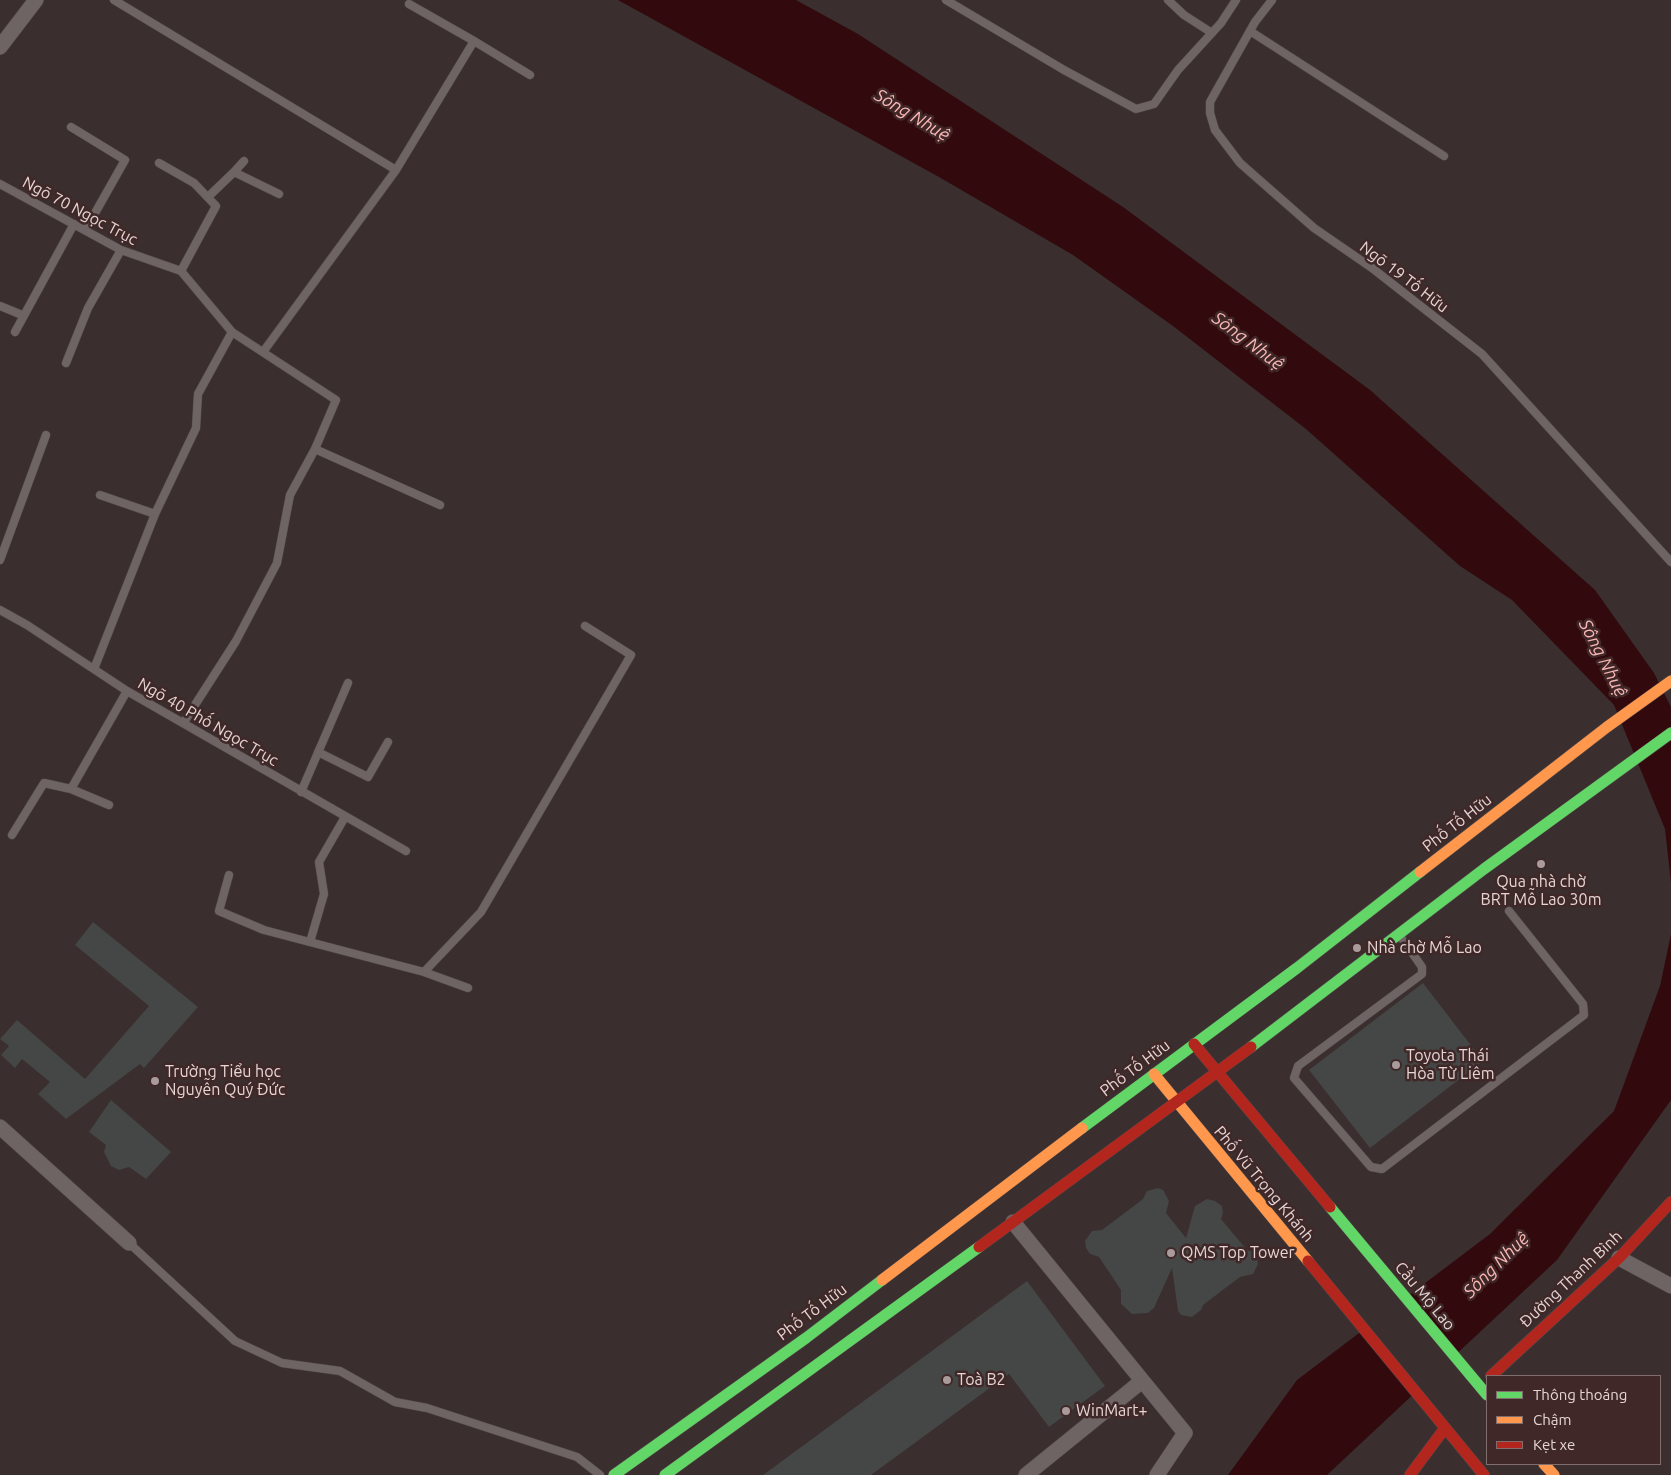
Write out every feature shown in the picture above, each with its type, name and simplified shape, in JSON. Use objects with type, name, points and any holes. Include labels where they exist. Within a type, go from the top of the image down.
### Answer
[{"type":"main road","name":"Phố Tố Hữu","points":[[614,1475],[806,1338],[1297,968],[1607,727],[1671,681]]},
{"type":"main road","points":[[665,1475],[1176,1104],[1484,869],[1671,733]]},
{"type":"main road","points":[[1194,1044],[1216,1073]]},
{"type":"main road","name":"Cầu Mộ Lao","points":[[1216,1073],[1459,1362],[1485,1387]]},
{"type":"main road","name":"Phố Vũ Trọng Khánh","points":[[1154,1074],[1176,1104],[1446,1428]]},
{"type":"main road","name":"Đường Thanh Bình","points":[[1491,1375],[1667,1213],[1671,1202]]},
{"type":"main road","points":[[884,1278],[905,1302]]},
{"type":"main road","points":[[1410,1475],[1446,1428],[1484,1475]]},
{"type":"main road","points":[[1545,1465],[1554,1475]]},
{"type":"street","points":[[0,47],[32,1]]},
{"type":"street","points":[[0,1127],[129,1243]]},
{"type":"street","points":[[1012,1222],[1184,1433],[1157,1475]]},
{"type":"street","points":[[1619,1258],[1671,1286]]},
{"type":"street","points":[[1026,1475],[1142,1382]]},
{"type":"lane","points":[[114,0],[396,170]]},
{"type":"lane","points":[[946,0],[1056,65],[1136,109],[1154,104],[1178,70],[1212,33],[1236,0]]},
{"type":"lane","points":[[1168,0],[1178,10],[1212,33]]},
{"type":"lane","name":"Ngõ 19 Tố Hữu","points":[[1272,0],[1250,31],[1210,102],[1210,113],[1215,130],[1240,163],[1314,228],[1372,268],[1482,354],[1671,562]]},
{"type":"lane","points":[[409,4],[530,75]]},
{"type":"lane","points":[[1250,31],[1444,156]]},
{"type":"lane","points":[[263,352],[396,170],[474,41]]},
{"type":"lane","points":[[71,127],[125,160],[86,229]]},
{"type":"lane","points":[[208,197],[244,160]]},
{"type":"lane","points":[[158,163],[194,183],[216,206],[181,271],[232,332],[336,400],[315,449],[290,495],[277,563],[236,641],[184,722]]},
{"type":"lane","points":[[234,172],[279,194]]},
{"type":"lane","name":"Ngõ 70 Ngọc Trục","points":[[0,184],[86,229],[121,250],[181,271]]},
{"type":"lane","points":[[15,332],[22,315],[74,224]]},
{"type":"lane","points":[[66,362],[88,308],[121,250]]},
{"type":"lane","points":[[0,306],[22,315]]},
{"type":"lane","points":[[94,669],[154,514],[196,428],[198,394],[232,332]]},
{"type":"lane","points":[[0,560],[46,435]]},
{"type":"lane","points":[[315,449],[440,505]]},
{"type":"lane","points":[[100,495],[154,514]]},
{"type":"lane","name":"Ngõ 40 Phố Ngọc Trục","points":[[0,610],[27,625],[127,690],[406,852]]},
{"type":"lane","points":[[424,972],[481,912],[631,655],[585,626]]},
{"type":"lane","points":[[301,792],[348,683]]},
{"type":"lane","points":[[71,789],[127,690]]},
{"type":"lane","points":[[318,752],[368,777],[388,742]]},
{"type":"lane","points":[[12,834],[44,783],[71,789],[109,805]]},
{"type":"lane","points":[[310,942],[324,894],[319,862],[345,816]]},
{"type":"lane","points":[[229,875],[219,911],[264,930],[424,972],[468,988]]},
{"type":"lane","points":[[1399,934],[1422,967],[1422,974],[1298,1066],[1294,1078],[1371,1167],[1382,1169],[1584,1015],[1583,1004],[1509,912]]},
{"type":"lane","points":[[129,1243],[235,1341],[282,1364],[340,1371],[395,1402],[427,1408],[577,1457],[600,1475]]},
{"type":"water","name":"Sông Nhuệ","points":[[618,0],[796,0],[858,34],[1123,207],[1370,390],[1595,590],[1654,673],[1671,707],[1671,883],[1665,829],[1614,705],[1512,600],[1460,566],[1306,429],[1173,326],[1073,255],[939,177]]},
{"type":"water","name":"Sông Nhuệ","points":[[1671,934],[1671,1100],[1557,1260],[1327,1475],[1228,1475],[1297,1380],[1490,1234],[1614,1111],[1660,986]]},
{"type":"pier","points":[[1403,1296],[1455,1358],[1417,1393],[1362,1327]]},
{"type":"building","points":[[93,922],[198,1007],[144,1068],[140,1064],[66,1119],[38,1094],[50,1082],[22,1059],[15,1068],[1,1055],[9,1046],[0,1039],[17,1020],[85,1079],[149,1006],[75,945]]},
{"type":"building","name":"Toyota Thái Hòa Từ Liêm","points":[[1423,983],[1483,1061],[1370,1148],[1309,1070]]},
{"type":"building","points":[[111,1100],[171,1152],[146,1179],[129,1167],[119,1170],[111,1166],[104,1152],[106,1145],[89,1132]]},
{"type":"building","name":"QMS Top Tower","points":[[1158,1188],[1163,1190],[1169,1201],[1166,1213],[1186,1238],[1195,1206],[1207,1199],[1215,1201],[1222,1206],[1223,1213],[1221,1219],[1247,1250],[1253,1252],[1257,1258],[1258,1264],[1253,1274],[1240,1277],[1203,1305],[1201,1310],[1192,1317],[1181,1315],[1178,1311],[1172,1268],[1154,1308],[1148,1313],[1132,1314],[1121,1304],[1121,1290],[1099,1257],[1090,1254],[1086,1248],[1085,1241],[1092,1231],[1102,1230],[1143,1199],[1147,1191]]},
{"type":"building","name":"Toà B2","points":[[1027,1281],[1105,1386],[1049,1427],[1009,1374],[871,1475],[763,1475]]},
{"type":"traffic: fast","points":[[1251,1047],[1484,869],[1671,733]]},
{"type":"traffic: fast","points":[[1082,1128],[1297,968],[1420,872]]},
{"type":"traffic: fast","points":[[1330,1207],[1486,1394]]},
{"type":"traffic: fast","points":[[665,1475],[979,1247]]},
{"type":"traffic: fast","points":[[614,1475],[806,1338],[882,1280]]},
{"type":"traffic: slow","points":[[1420,872],[1607,727],[1671,681]]},
{"type":"traffic: slow","points":[[1154,1074],[1308,1261]]},
{"type":"traffic: slow","points":[[882,1280],[1082,1128]]},
{"type":"traffic: slow","points":[[1545,1465],[1554,1475]]},
{"type":"traffic: jam","points":[[1194,1044],[1330,1207]]},
{"type":"traffic: jam","points":[[979,1247],[1251,1047]]},
{"type":"traffic: jam","points":[[1492,1375],[1619,1258],[1671,1202]]},
{"type":"traffic: jam","points":[[1308,1261],[1484,1475]]},
{"type":"traffic: jam","points":[[1410,1475],[1445,1428]]},
{"type":"place","name":"Qua nhà chờ BRT Mỗ Lao 30m","points":[[1541,864]]},
{"type":"place","name":"Nhà chờ Mỗ Lao","points":[[1357,948]]},
{"type":"place","name":"Toyota Thái Hòa Từ Liêm","points":[[1396,1065]]},
{"type":"place","name":"Trường Tiểu học Nguyễn Quý Đức","points":[[155,1081]]},
{"type":"place","name":"QMS Top Tower","points":[[1171,1253]]},
{"type":"place","name":"Toà B2","points":[[947,1380]]},
{"type":"place","name":"WinMart+","points":[[1066,1411]]}]
